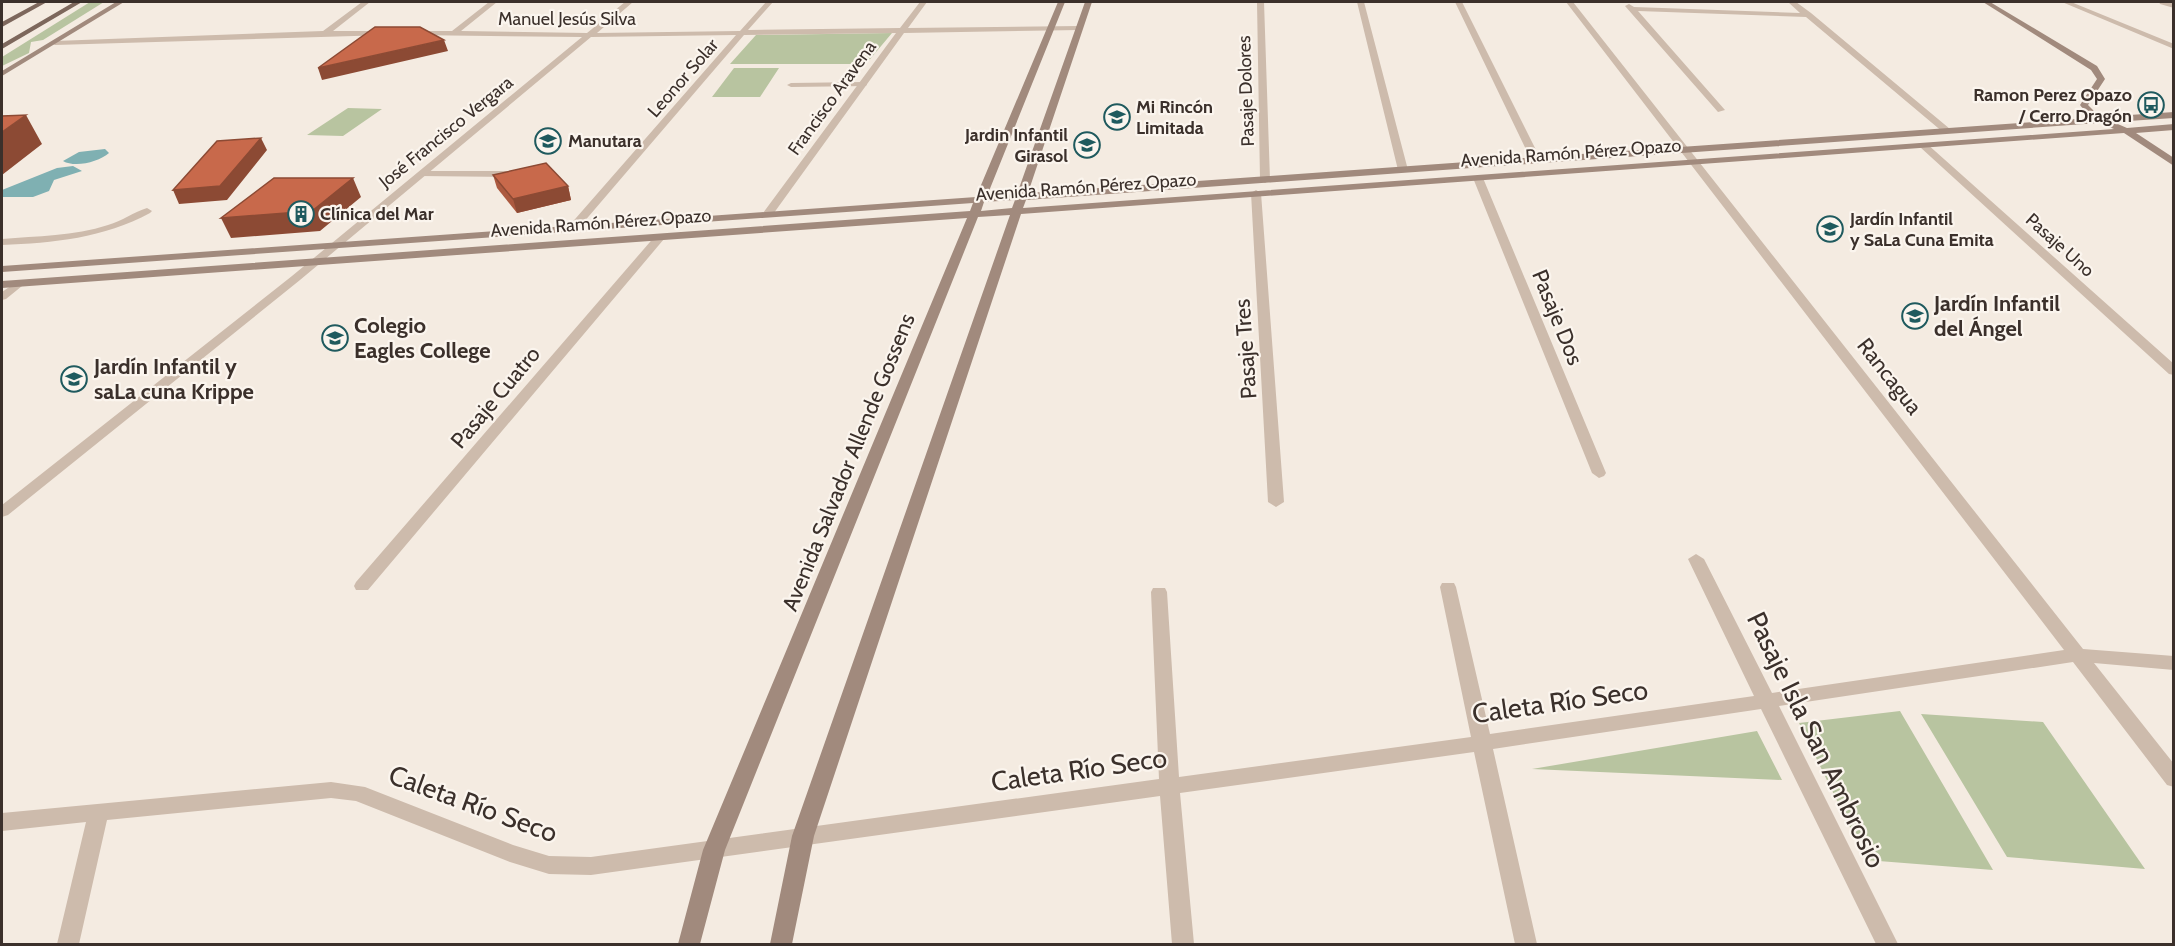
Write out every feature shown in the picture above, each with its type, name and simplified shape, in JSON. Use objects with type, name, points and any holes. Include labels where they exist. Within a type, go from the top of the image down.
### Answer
[{"type":"main road","points":[[2,25],[43,2]]},
{"type":"main road","points":[[2,47],[78,2]]},
{"type":"main road","points":[[2,74],[120,2]]},
{"type":"main road","name":"Avenida Salvador Allende Gossens","points":[[689,945],[714,850],[1061,2]]},
{"type":"main road","points":[[781,945],[803,836],[1089,2]]},
{"type":"main road","points":[[1986,2],[2094,68],[2099,74],[2100,83],[2084,105],[2088,112],[2100,120],[2126,130],[2174,163]]},
{"type":"main road","name":"Avenida Ramón Pérez Opazo","points":[[2,269],[2174,115]]},
{"type":"main road","name":"Avenida Ramón Pérez Opazo","points":[[2,285],[2174,127]]},
{"type":"street","points":[[324,33],[366,2]]},
{"type":"street","points":[[453,34],[493,2]]},
{"type":"street","name":"José Francisco Vergara","points":[[2,512],[337,245],[629,2]]},
{"type":"street","name":"Leonor Solar","points":[[573,228],[770,2]]},
{"type":"street","name":"Francisco Aravena","points":[[767,215],[923,2]]},
{"type":"street","name":"Pasaje Dolores","points":[[1260,2],[1265,180]]},
{"type":"street","points":[[1360,2],[1404,170]]},
{"type":"street","points":[[1458,2],[1536,160]]},
{"type":"street","name":"Rancagua","points":[[1570,2],[2174,778]]},
{"type":"street","points":[[1625,2],[1721,110]]},
{"type":"street","points":[[1792,2],[1947,131]]},
{"type":"street","points":[[2066,2],[2174,47]]},
{"type":"street","points":[[2163,2],[2174,6]]},
{"type":"street","points":[[1632,9],[1808,15]]},
{"type":"street","name":"Manuel Jesús Silva","points":[[406,33],[592,35],[1079,28]]},
{"type":"street","points":[[55,43],[324,33],[394,33]]},
{"type":"street","name":"Pasaje Uno","points":[[1923,145],[2174,371]]},
{"type":"street","name":"Pasaje Dos","points":[[1478,178],[1599,473]]},
{"type":"street","name":"Pasaje Tres","points":[[1256,193],[1276,502]]},
{"type":"street","name":"Pasaje Cuatro","points":[[362,586],[660,237]]},
{"type":"street","name":"Pasaje Isla San Ambrosio","points":[[1696,559],[1887,945]]},
{"type":"street","points":[[1448,587],[1526,945]]},
{"type":"street","points":[[1159,592],[1168,787],[1182,945]]},
{"type":"street","name":"Caleta Río Seco","points":[[2,822],[331,790],[358,793],[510,853],[549,865],[591,866],[1482,743],[2076,655],[2174,663]]},
{"type":"street","points":[[68,945],[99,811]]},
{"type":"lane","points":[[791,85],[863,84]]},
{"type":"lane","points":[[423,174],[513,174]]},
{"type":"lane","points":[[2,242],[98,232],[128,223],[147,211]]},
{"type":"lane","points":[[2,297],[18,284]]},
{"type":"green space","points":[[90,2],[104,2],[43,40],[31,42],[29,53],[2,66],[2,57]]},
{"type":"green space","points":[[892,33],[866,64],[730,64],[756,35]]},
{"type":"green space","points":[[734,68],[779,68],[760,97],[712,97]]},
{"type":"green space","points":[[348,108],[382,109],[343,136],[307,135]]},
{"type":"green space","points":[[1900,711],[1993,870],[1866,860],[1799,723]]},
{"type":"green space","points":[[1921,714],[2043,722],[2145,869],[2007,857]]},
{"type":"green space","points":[[1757,731],[1782,780],[1532,769]]},
{"type":"water","points":[[105,149],[109,153],[93,161],[74,164],[63,161],[79,152]]},
{"type":"water","points":[[73,166],[82,171],[54,180],[49,191],[33,197],[2,197],[2,190],[57,168]]},
{"type":"building","points":[[375,27],[420,27],[444,40],[318,68]]},
{"type":"building","points":[[26,115],[2,132],[2,116]]},
{"type":"building","points":[[261,138],[220,186],[173,190],[217,141]]},
{"type":"building","points":[[546,163],[568,186],[513,199],[493,175]]},
{"type":"building","points":[[274,178],[353,178],[312,211],[221,218]]},
{"type":"place","name":"Ramon Perez Opazo / Cerro Dragón","points":[[2151,105]]},
{"type":"place","name":"Mi Rincón Limitada","points":[[1117,117]]},
{"type":"place","name":"Manutara","points":[[548,141]]},
{"type":"place","name":"Jardin Infantil Girasol","points":[[1087,145]]},
{"type":"place","name":"Clínica del Mar","points":[[301,214]]},
{"type":"place","name":"Jardín Infantil y SaLa Cuna Emita","points":[[1830,229]]},
{"type":"place","name":"Jardín Infantil del Ángel","points":[[1915,316]]},
{"type":"place","name":"Colegio Eagles College","points":[[335,338]]},
{"type":"place","name":"Jardín Infantil y saLa cuna Krippe","points":[[74,379]]}]
